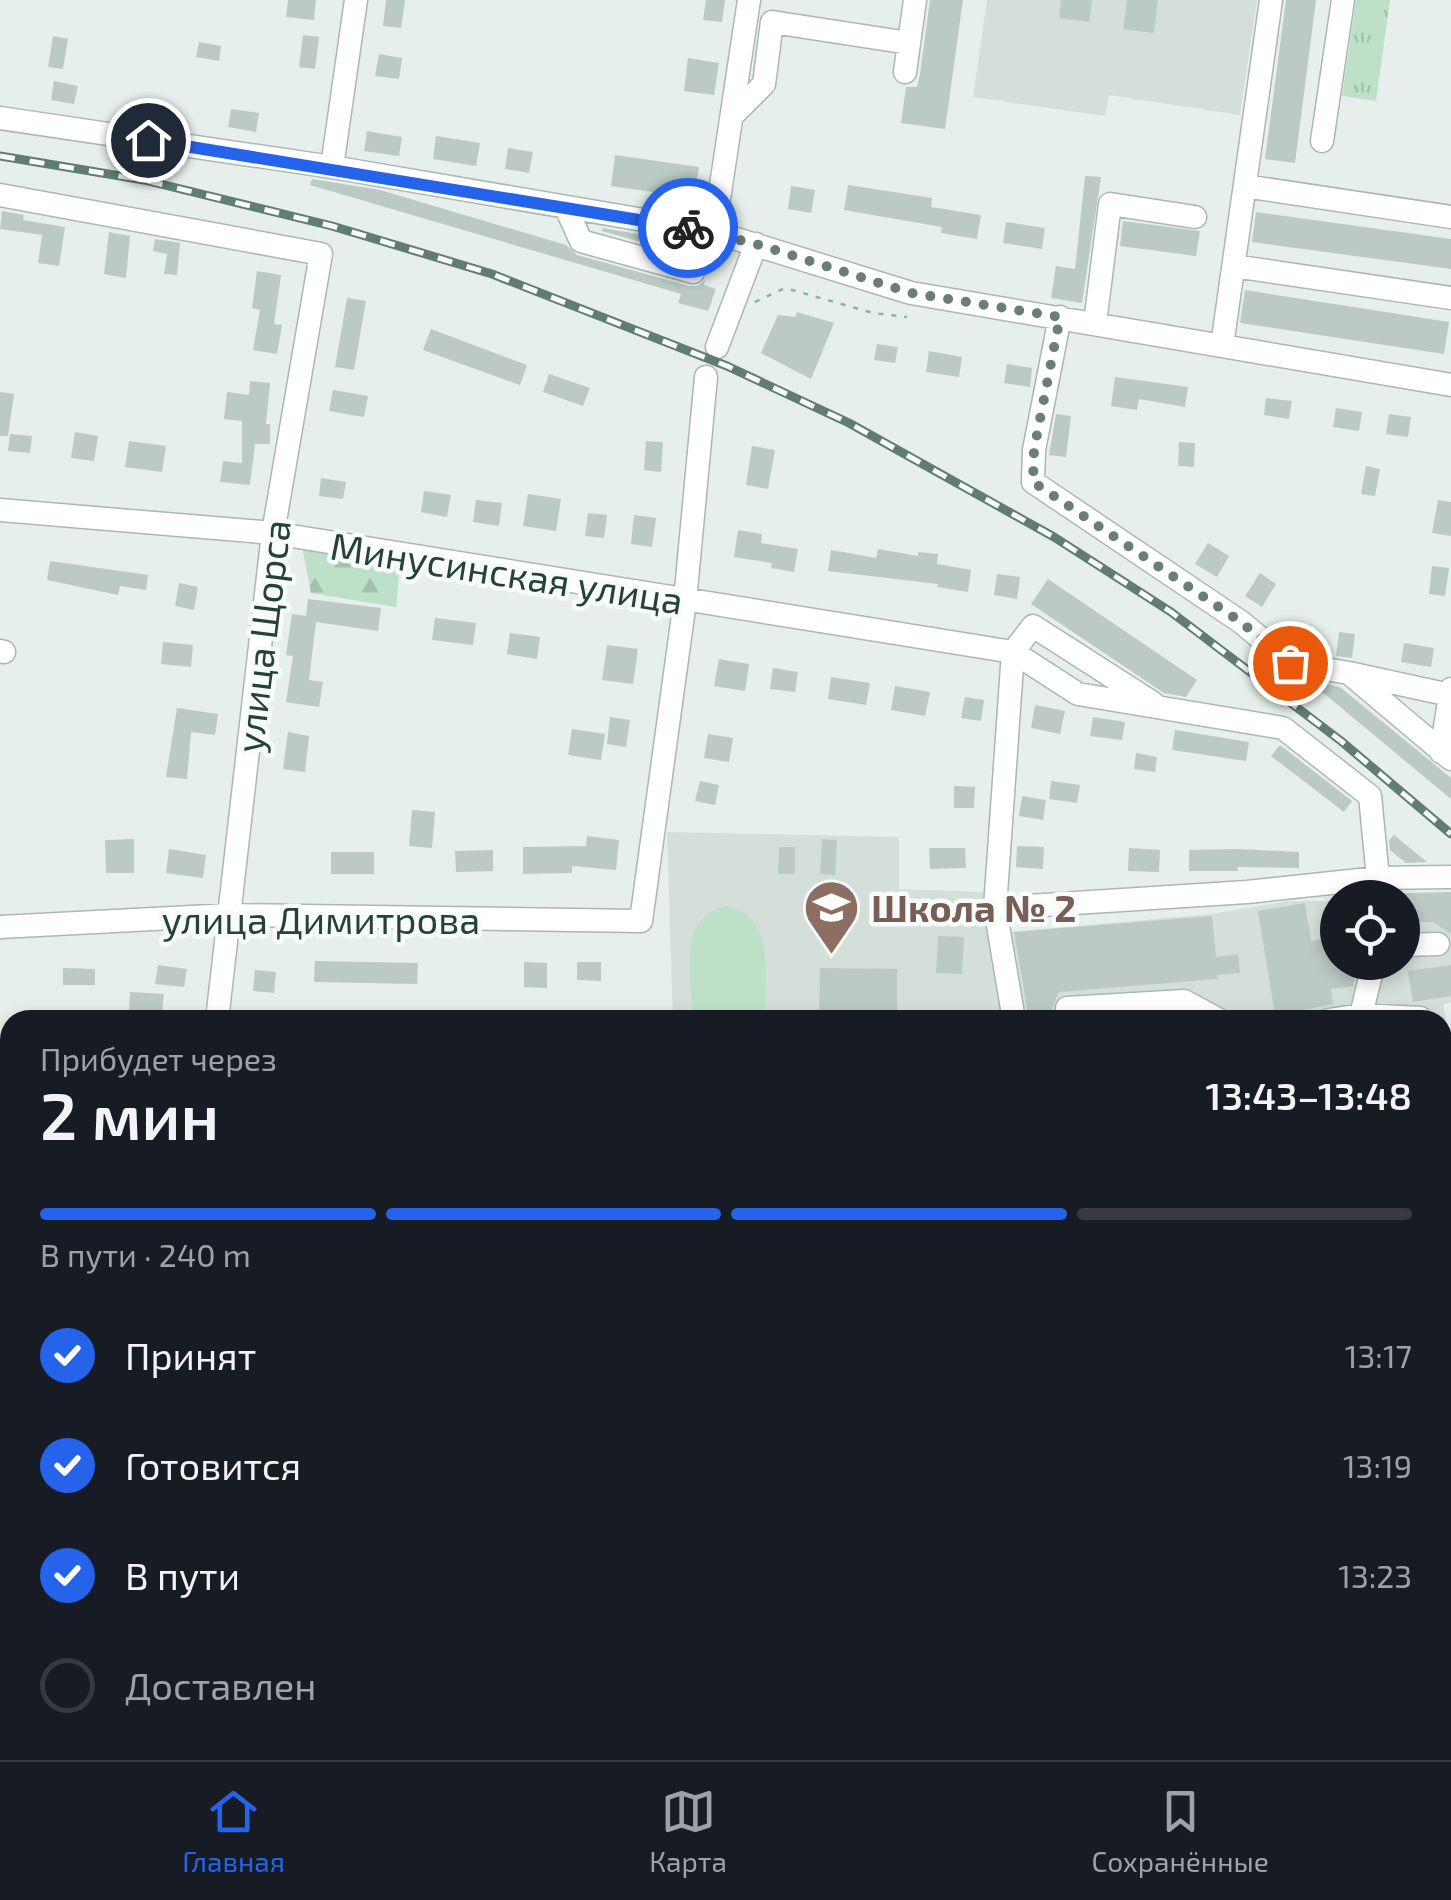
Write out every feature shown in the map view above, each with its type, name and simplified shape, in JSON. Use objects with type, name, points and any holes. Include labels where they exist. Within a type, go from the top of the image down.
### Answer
[{"type":"street","points":[[332,167],[356,0]]},
{"type":"street","points":[[714,232],[749,0]]},
{"type":"street","points":[[904,72],[915,0]]},
{"type":"street","points":[[1222,346],[1271,0]]},
{"type":"street","points":[[1322,141],[1343,0]]},
{"type":"street","points":[[732,116],[764,84],[772,22],[909,42]]},
{"type":"street","points":[[0,118],[332,167],[714,232],[911,293],[1222,346],[1450,379]]},
{"type":"street","points":[[1245,186],[1451,217]]},
{"type":"street","name":"улица Щорса","points":[[0,195],[321,254],[273,533],[217,1010]]},
{"type":"street","points":[[1095,323],[1110,204],[1195,217]]},
{"type":"street","points":[[566,208],[581,241],[693,272]]},
{"type":"street","points":[[717,347],[756,244]]},
{"type":"street","points":[[1234,266],[1451,298]]},
{"type":"street","points":[[1060,317],[1034,450],[1033,482],[1241,622],[1290,663],[1450,692],[1446,756]]},
{"type":"street","points":[[686,601],[706,378]]},
{"type":"street","name":"Минусинская улица","points":[[0,510],[273,533],[1012,652]]},
{"type":"street","name":"улица Димитрова","points":[[0,927],[229,915],[642,921],[686,601]]},
{"type":"street","points":[[1012,1010],[995,908],[1012,652],[1033,626],[1161,709]]},
{"type":"street","points":[[1012,652],[1078,694],[1283,728],[1370,796],[1378,878]]},
{"type":"street","points":[[1350,673],[1446,756]]},
{"type":"street","points":[[995,908],[1246,892],[1378,878],[1450,877]]},
{"type":"street","points":[[1420,944],[1438,944]]},
{"type":"street","points":[[1364,1010],[1370,980]]},
{"type":"street","points":[[1067,1008],[1184,1001],[1201,1010]]},
{"type":"path","points":[[756,302],[785,288],[873,312],[906,316]]},
{"type":"shaded area","points":[[987,0],[1257,0],[1240,115],[1109,95],[1105,116],[973,97]]},
{"type":"shaded area","name":"Школа № 2","points":[[667,832],[899,837],[899,889],[984,892],[1001,1010],[673,1010]]},
{"type":"shaded area","points":[[1288,901],[1320,901],[1320,980],[1420,980],[1420,901],[1451,903],[1451,1002],[1443,1005],[1444,1010],[1016,1010],[1010,932],[1211,914]]},
{"type":"green space","points":[[1356,0],[1390,0],[1376,101],[1342,96]]},
{"type":"green space","points":[[302,546],[400,562],[396,607],[311,593]]},
{"type":"green space","points":[[726,906],[753,922],[764,951],[765,1010],[692,1010],[690,952],[699,923]]},
{"type":"building","points":[[288,0],[316,0],[314,20],[286,17]]},
{"type":"building","points":[[386,0],[405,0],[401,28],[383,26]]},
{"type":"building","points":[[706,0],[725,0],[722,22],[703,20]]},
{"type":"building","points":[[930,0],[963,0],[945,129],[901,123],[906,87],[917,87]]},
{"type":"building","points":[[1061,0],[1092,0],[1089,22],[1059,18]]},
{"type":"building","points":[[1127,0],[1158,0],[1154,33],[1123,29]]},
{"type":"building","points":[[1286,0],[1316,0],[1295,163],[1265,159]]},
{"type":"building","points":[[303,35],[319,37],[315,69],[299,67]]},
{"type":"building","points":[[53,36],[68,39],[63,69],[48,67]]},
{"type":"building","points":[[199,42],[221,46],[219,61],[196,57]]},
{"type":"building","points":[[379,54],[402,58],[399,79],[375,76]]},
{"type":"building","points":[[688,58],[719,63],[714,95],[684,91]]},
{"type":"building","points":[[54,81],[78,86],[74,104],[51,100]]},
{"type":"building","points":[[231,109],[259,113],[256,132],[228,127]]},
{"type":"building","points":[[367,131],[402,137],[399,156],[364,151]]},
{"type":"building","points":[[436,136],[480,143],[476,166],[433,159]]},
{"type":"building","points":[[508,148],[533,152],[529,173],[505,169]]},
{"type":"building","points":[[615,155],[699,167],[694,198],[611,186]]},
{"type":"building","points":[[1085,176],[1101,177],[1082,303],[1051,298],[1056,266],[1075,269]]},
{"type":"building","points":[[312,179],[380,190],[566,245],[577,255],[689,286],[698,286],[705,280],[704,285],[716,289],[708,311],[678,303],[681,294],[310,185]]},
{"type":"building","points":[[848,185],[932,198],[931,207],[981,215],[977,239],[941,233],[942,227],[844,210]]},
{"type":"building","points":[[791,186],[815,190],[811,213],[788,209]]},
{"type":"building","points":[[2,211],[24,215],[23,220],[65,227],[59,266],[38,263],[42,235],[0,229]]},
{"type":"building","points":[[1256,212],[1451,239],[1451,269],[1252,242]]},
{"type":"building","points":[[1123,221],[1200,231],[1196,256],[1120,246]]},
{"type":"building","points":[[1006,222],[1045,228],[1042,249],[1003,243]]},
{"type":"building","points":[[602,228],[713,252],[708,271],[697,258]]},
{"type":"building","points":[[109,232],[130,236],[126,278],[104,274]]},
{"type":"building","points":[[155,239],[180,243],[177,275],[164,274],[167,254],[153,251]]},
{"type":"building","points":[[257,271],[281,275],[274,324],[282,325],[277,354],[253,350],[260,310],[252,308]]},
{"type":"building","points":[[1245,290],[1449,322],[1444,354],[1240,323]]},
{"type":"building","points":[[347,298],[366,301],[354,370],[335,367]]},
{"type":"building","points":[[797,312],[834,323],[811,379],[761,353],[778,315],[795,317]]},
{"type":"building","points":[[431,329],[527,365],[520,385],[423,350]]},
{"type":"building","points":[[877,344],[898,347],[895,363],[874,360]]},
{"type":"building","points":[[929,351],[962,357],[959,377],[926,372]]},
{"type":"building","points":[[1007,364],[1032,368],[1030,387],[1004,383]]},
{"type":"building","points":[[549,374],[590,388],[583,406],[543,392]]},
{"type":"building","points":[[1115,377],[1188,387],[1185,407],[1139,399],[1137,410],[1111,406]]},
{"type":"building","points":[[250,381],[270,383],[266,424],[270,424],[270,444],[255,444],[250,485],[220,482],[223,461],[242,463],[242,421],[224,419],[227,392],[249,395]]},
{"type":"building","points":[[333,390],[368,396],[364,417],[329,411]]},
{"type":"building","points":[[0,392],[14,394],[8,436],[0,436]]},
{"type":"building","points":[[1266,398],[1292,401],[1289,419],[1264,415]]},
{"type":"building","points":[[1336,408],[1362,412],[1359,431],[1333,427]]},
{"type":"building","points":[[1056,414],[1071,416],[1066,457],[1049,455]]},
{"type":"building","points":[[1389,414],[1411,417],[1408,437],[1386,434]]},
{"type":"building","points":[[75,432],[98,436],[94,461],[71,458]]},
{"type":"building","points":[[10,434],[32,436],[30,453],[8,451]]},
{"type":"building","points":[[129,441],[166,446],[162,472],[125,467]]},
{"type":"building","points":[[646,441],[663,442],[661,472],[644,470]]},
{"type":"building","points":[[1179,442],[1195,443],[1194,467],[1178,466]]},
{"type":"building","points":[[752,446],[775,450],[768,489],[746,485]]},
{"type":"building","points":[[1366,466],[1380,469],[1375,496],[1361,494]]},
{"type":"building","points":[[321,478],[346,482],[343,499],[319,496]]},
{"type":"building","points":[[424,491],[451,495],[447,517],[421,512]]},
{"type":"building","points":[[528,494],[561,499],[556,531],[523,526]]},
{"type":"building","points":[[476,500],[502,503],[499,526],[473,522]]},
{"type":"building","points":[[1438,500],[1451,502],[1451,536],[1432,533]]},
{"type":"building","points":[[588,513],[607,515],[604,538],[585,536]]},
{"type":"building","points":[[634,515],[656,518],[652,547],[631,544]]},
{"type":"building","points":[[738,530],[762,534],[761,543],[798,549],[794,572],[771,568],[772,563],[734,557]]},
{"type":"building","points":[[1208,543],[1229,556],[1217,577],[1195,564]]},
{"type":"building","points":[[878,549],[918,556],[918,552],[938,554],[937,564],[971,570],[968,592],[937,587],[938,584],[828,571],[831,550],[876,558]]},
{"type":"building","points":[[50,561],[148,575],[146,590],[120,586],[118,595],[47,580]]},
{"type":"building","points":[[1432,566],[1449,568],[1445,596],[1429,594]]},
{"type":"building","points":[[1260,573],[1276,584],[1262,607],[1245,596]]},
{"type":"building","points":[[997,574],[1020,577],[1017,599],[994,595]]},
{"type":"building","points":[[1048,579],[1197,680],[1186,697],[1164,693],[1031,604]]},
{"type":"building","points":[[179,583],[198,587],[194,610],[175,606]]},
{"type":"building","points":[[308,599],[381,608],[378,631],[316,622],[309,680],[323,682],[319,707],[286,702],[293,656],[286,655],[292,614],[306,616]]},
{"type":"building","points":[[435,618],[476,623],[473,645],[432,640]]},
{"type":"building","points":[[1339,632],[1355,634],[1352,658],[1336,656]]},
{"type":"building","points":[[510,633],[540,637],[537,659],[507,654]]},
{"type":"building","points":[[163,642],[193,645],[191,667],[161,664]]},
{"type":"building","points":[[1404,643],[1434,648],[1431,667],[1401,662]]},
{"type":"building","points":[[607,645],[638,649],[633,684],[602,680]]},
{"type":"building","points":[[719,659],[749,664],[745,691],[714,686]]},
{"type":"building","points":[[773,668],[798,672],[795,692],[770,689]]},
{"type":"building","points":[[831,677],[870,683],[866,705],[828,699]]},
{"type":"building","points":[[1326,684],[1340,687],[1451,778],[1451,799],[1321,691]]},
{"type":"building","points":[[895,686],[930,692],[925,716],[891,710]]},
{"type":"building","points":[[965,697],[984,700],[981,721],[961,718]]},
{"type":"building","points":[[1035,705],[1065,711],[1060,734],[1031,728]]},
{"type":"building","points":[[177,708],[218,714],[215,735],[191,732],[187,779],[166,777]]},
{"type":"building","points":[[610,717],[630,720],[626,747],[607,744]]},
{"type":"building","points":[[1093,717],[1125,722],[1122,740],[1090,736]]},
{"type":"building","points":[[572,729],[605,734],[601,760],[568,755]]},
{"type":"building","points":[[1175,730],[1249,742],[1246,761],[1172,750]]},
{"type":"building","points":[[288,732],[309,736],[305,772],[283,769]]},
{"type":"building","points":[[708,734],[733,738],[729,762],[704,758]]},
{"type":"building","points":[[1280,745],[1352,801],[1344,812],[1271,756]]},
{"type":"building","points":[[1136,753],[1157,757],[1155,772],[1134,769]]},
{"type":"building","points":[[700,781],[719,785],[715,805],[695,801]]},
{"type":"building","points":[[1051,781],[1080,785],[1077,803],[1049,799]]},
{"type":"building","points":[[954,786],[975,787],[974,808],[954,808]]},
{"type":"building","points":[[1022,796],[1046,800],[1043,820],[1019,816]]},
{"type":"building","points":[[412,810],[435,812],[432,848],[409,846]]},
{"type":"building","points":[[1394,835],[1427,862],[1406,863],[1390,850],[1389,840]]},
{"type":"building","points":[[587,836],[619,840],[616,870],[572,866],[572,873],[523,874],[523,847],[586,846]]},
{"type":"building","points":[[134,839],[134,873],[106,873],[105,840]]},
{"type":"building","points":[[822,839],[837,840],[835,875],[820,874]]},
{"type":"building","points":[[1017,846],[1044,847],[1043,869],[1016,867]]},
{"type":"building","points":[[779,847],[795,847],[795,874],[778,874]]},
{"type":"building","points":[[929,848],[965,848],[966,868],[930,869]]},
{"type":"building","points":[[1129,848],[1160,850],[1159,872],[1128,871]]},
{"type":"building","points":[[169,849],[206,855],[203,878],[166,873]]},
{"type":"building","points":[[493,850],[493,871],[456,872],[455,851]]},
{"type":"building","points":[[1189,850],[1299,852],[1299,868],[1189,871]]},
{"type":"building","points":[[331,852],[374,852],[374,874],[331,874]]},
{"type":"building","points":[[1451,892],[1451,934],[1433,922],[1420,922],[1420,893]]},
{"type":"building","points":[[1305,903],[1311,941],[1320,940],[1320,980],[1354,980],[1353,986],[1331,989],[1333,1004],[1304,1010],[1274,1010],[1258,911]]},
{"type":"building","points":[[1212,916],[1216,957],[1238,954],[1240,973],[1217,975],[1218,979],[1059,992],[1053,1010],[1027,1010],[1014,932]]},
{"type":"building","points":[[938,936],[964,937],[962,974],[936,973]]},
{"type":"building","points":[[315,961],[418,963],[417,984],[314,982]]},
{"type":"building","points":[[524,962],[547,963],[547,988],[524,987]]},
{"type":"building","points":[[577,962],[601,962],[601,981],[577,980]]},
{"type":"building","points":[[158,965],[187,969],[184,987],[155,984]]},
{"type":"building","points":[[1451,965],[1451,996],[1413,1002],[1409,980],[1420,980],[1420,969]]},
{"type":"building","points":[[63,968],[95,969],[95,985],[63,985]]},
{"type":"building","points":[[820,968],[897,969],[897,1010],[819,1010]]},
{"type":"building","points":[[255,970],[276,972],[274,993],[253,991]]},
{"type":"building","points":[[130,992],[164,994],[162,1010],[129,1010]]},
{"type":"railway","points":[[0,156],[144,180],[332,226],[492,274],[727,366],[849,423],[1054,537],[1171,612],[1341,741],[1451,834]]},
{"type":"way so far","points":[[688,228],[756,244],[911,293],[1060,317],[1034,450],[1033,482],[1241,622],[1290,663]]},
{"type":"place","name":"Школа № 2","points":[[832,956]]},
{"type":"route","points":[[148,140],[688,228]]}]
